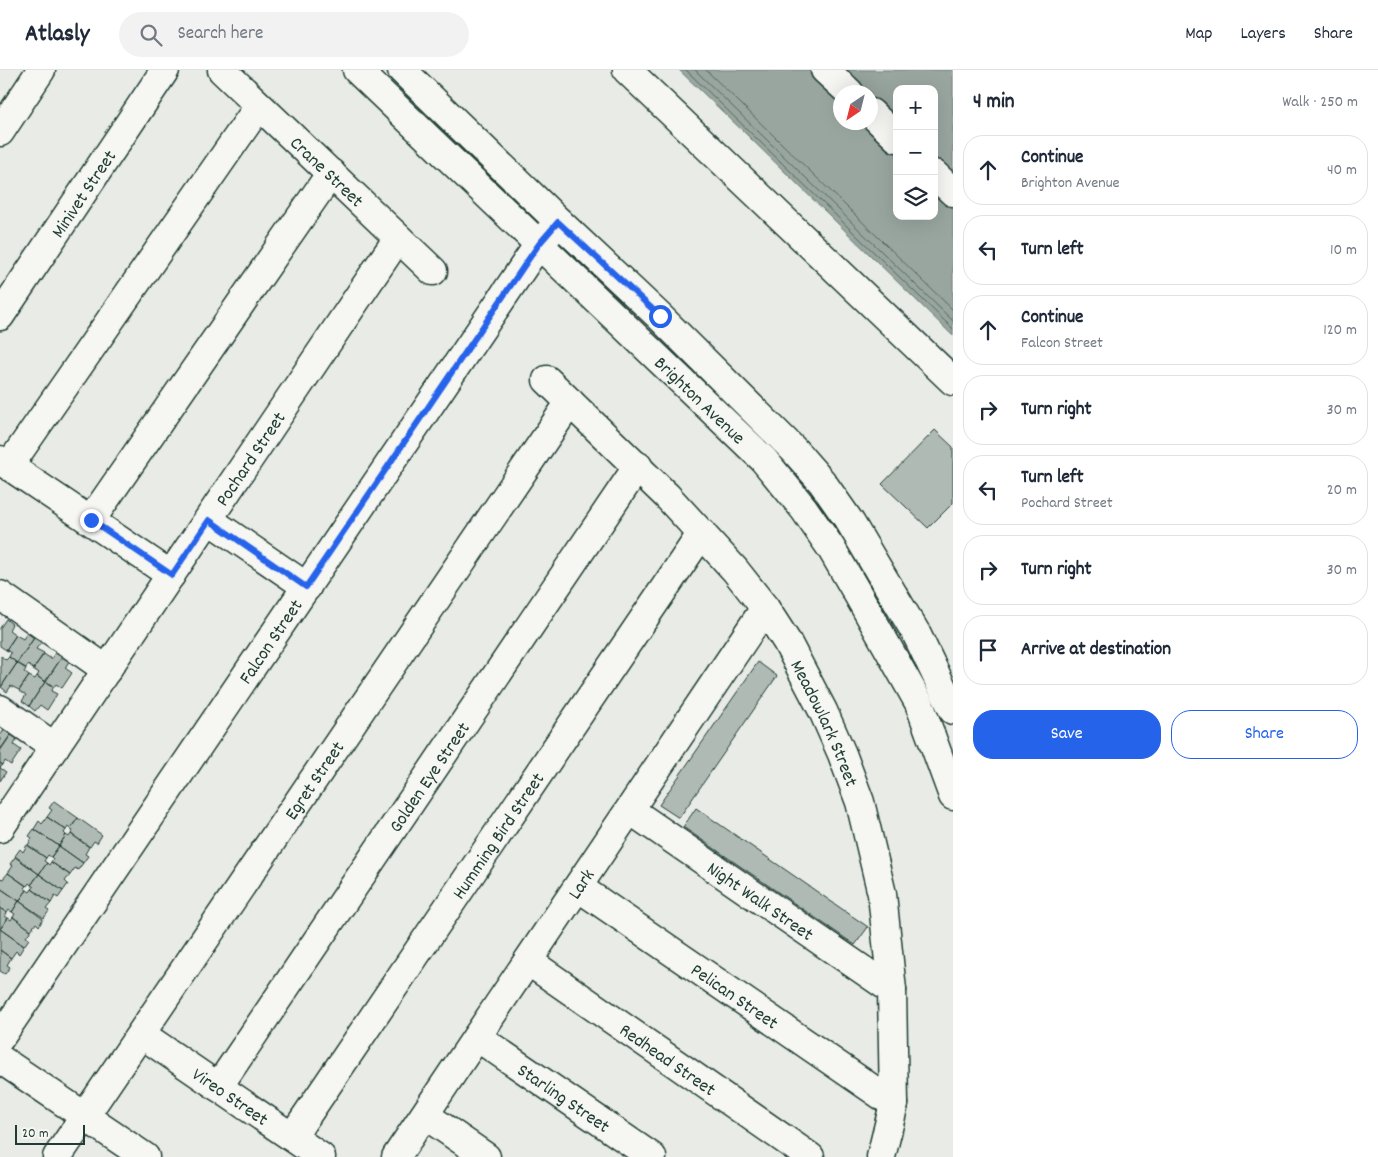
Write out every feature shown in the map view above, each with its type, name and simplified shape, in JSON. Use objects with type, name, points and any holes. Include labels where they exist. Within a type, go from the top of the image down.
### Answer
[{"type":"street","points":[[0,132],[41,70]]},
{"type":"street","name":"Minivet Street","points":[[0,316],[165,70]]},
{"type":"street","name":"Crane Street","points":[[222,70],[433,271]]},
{"type":"street","name":"Brighton Avenue","points":[[357,70],[764,460],[804,509],[831,548],[919,703],[953,796]]},
{"type":"street","name":"Brighton Avenue","points":[[402,70],[558,222],[660,316],[794,450],[822,482],[850,522],[916,633],[953,710]]},
{"type":"street","points":[[627,70],[953,381]]},
{"type":"street","points":[[825,70],[841,85]]},
{"type":"street","points":[[172,575],[5,463],[260,106]]},
{"type":"street","points":[[878,120],[893,134]]},
{"type":"street","points":[[91,520],[330,173]]},
{"type":"street","points":[[935,175],[953,192]]},
{"type":"street","name":"Falcon Street","points":[[0,1038],[539,244],[558,222]]},
{"type":"street","name":"Pochard Street","points":[[1,826],[398,238]]},
{"type":"street","name":"Meadowlark Street","points":[[547,380],[638,466],[702,533],[765,608],[787,642],[823,711],[842,754],[860,802],[882,894],[892,990],[894,1104],[881,1157]]},
{"type":"street","name":"Egret Street","points":[[57,1157],[570,402]]},
{"type":"street","name":"Golden Eye Street","points":[[218,1087],[638,466]]},
{"type":"street","points":[[209,520],[306,587]]},
{"type":"street","name":"Humming Bird Street","points":[[292,1137],[702,533]]},
{"type":"street","points":[[0,596],[107,670]]},
{"type":"street","name":"Lark","points":[[396,1157],[765,608]]},
{"type":"street","points":[[0,709],[55,747]]},
{"type":"street","name":"Night Walk Street","points":[[630,810],[892,990]]},
{"type":"street","name":"Pelican Street","points":[[578,887],[894,1104]]},
{"type":"street","name":"Redhead Street","points":[[528,961],[810,1157]]},
{"type":"street","name":"Vireo Street","points":[[140,1034],[321,1157]]},
{"type":"street","name":"Starling Street","points":[[477,1037],[652,1157]]},
{"type":"street","points":[[0,1059],[146,1157]]},
{"type":"street","points":[[425,1115],[486,1157]]},
{"type":"water","points":[[679,70],[953,70],[953,336],[746,134]]},
{"type":"building","points":[[935,430],[953,447],[953,503],[928,528],[882,484]]},
{"type":"building","points":[[6,619],[12,624],[9,630],[16,635],[6,650],[0,646],[0,628]]},
{"type":"building","points":[[27,633],[34,638],[17,663],[9,657],[11,653],[6,650],[16,635],[23,639]]},
{"type":"building","points":[[34,638],[41,642],[36,649],[44,653],[33,669],[28,665],[26,668],[17,663]]},
{"type":"building","points":[[55,653],[62,657],[45,682],[37,676],[39,673],[33,669],[44,654],[51,659]]},
{"type":"building","points":[[1,656],[6,660],[9,657],[17,663],[1,687]]},
{"type":"building","points":[[62,657],[69,661],[65,668],[72,673],[62,688],[56,684],[54,687],[46,681]]},
{"type":"building","points":[[758,662],[777,676],[679,818],[659,805]]},
{"type":"building","points":[[17,663],[26,669],[24,672],[29,676],[19,690],[11,686],[7,692],[1,687]]},
{"type":"building","points":[[29,676],[35,679],[37,676],[45,682],[29,706],[22,701],[26,695],[19,691]]},
{"type":"building","points":[[45,682],[54,687],[51,691],[57,694],[47,710],[40,705],[35,711],[29,706]]},
{"type":"building","points":[[4,730],[11,734],[0,750],[0,736]]},
{"type":"building","points":[[11,735],[17,739],[14,745],[21,750],[11,765],[5,761],[3,765],[0,763],[0,751]]},
{"type":"building","points":[[0,768],[6,772],[0,781]]},
{"type":"building","points":[[54,801],[78,818],[70,829],[68,827],[66,830],[47,817],[52,810],[49,808]]},
{"type":"building","points":[[696,808],[868,927],[855,945],[683,827]]},
{"type":"building","points":[[47,817],[66,830],[64,833],[66,835],[59,846],[34,829],[39,821],[42,824]]},
{"type":"building","points":[[78,818],[102,835],[97,843],[94,841],[90,847],[71,834],[73,831],[70,829]]},
{"type":"building","points":[[34,829],[59,846],[51,857],[48,855],[46,858],[28,845],[32,838],[29,836]]},
{"type":"building","points":[[71,834],[89,847],[85,854],[88,856],[83,863],[59,846],[66,835],[69,837]]},
{"type":"building","points":[[27,845],[46,858],[44,861],[47,863],[39,874],[15,856],[20,849],[23,852]]},
{"type":"building","points":[[59,846],[83,863],[78,870],[75,868],[70,875],[51,862],[53,859],[51,857]]},
{"type":"building","points":[[15,857],[39,874],[31,885],[29,883],[27,886],[8,873],[13,866],[10,864]]},
{"type":"building","points":[[51,862],[70,875],[65,881],[68,884],[63,891],[39,874],[47,863],[49,865]]},
{"type":"building","points":[[8,873],[26,886],[24,888],[27,890],[19,901],[0,888],[0,878],[3,879]]},
{"type":"building","points":[[39,874],[63,891],[58,898],[55,896],[51,903],[32,889],[34,887],[31,885]]},
{"type":"building","points":[[0,888],[19,901],[12,912],[9,910],[7,913],[0,908]]},
{"type":"building","points":[[32,889],[51,903],[46,909],[49,911],[44,918],[19,901],[27,890],[30,892]]},
{"type":"building","points":[[19,901],[43,919],[39,926],[36,923],[31,930],[13,917],[15,914],[12,912]]},
{"type":"building","points":[[0,908],[7,913],[5,916],[8,918],[0,929]]},
{"type":"building","points":[[13,917],[31,930],[26,937],[29,939],[24,946],[0,929],[8,918],[11,920]]},
{"type":"building","points":[[0,929],[24,946],[19,954],[16,951],[11,958],[0,950]]},
{"type":"building","points":[[0,950],[11,958],[7,965],[10,967],[5,974],[0,971]]},
{"type":"route","points":[[91,520],[172,575],[209,520],[306,587],[539,244],[558,222],[660,316]]}]
